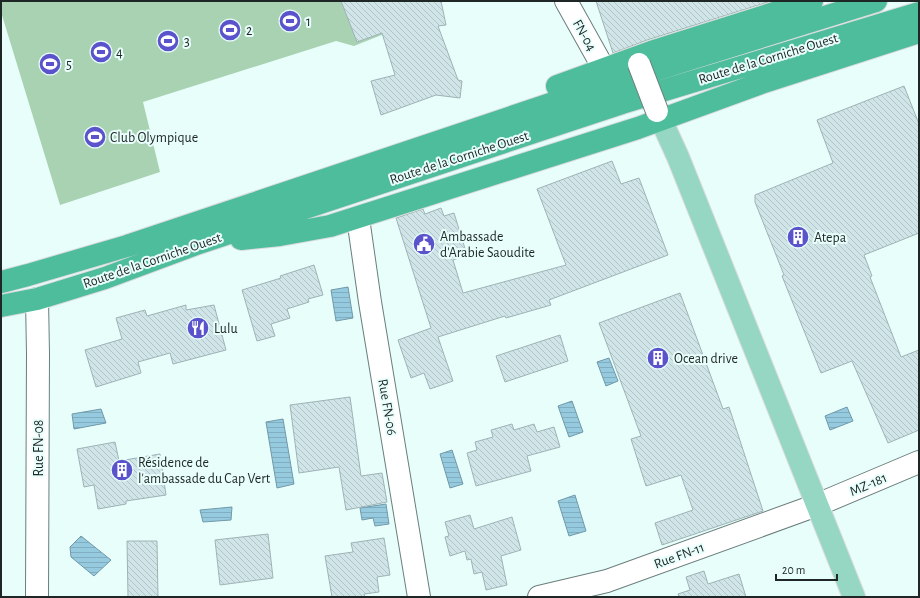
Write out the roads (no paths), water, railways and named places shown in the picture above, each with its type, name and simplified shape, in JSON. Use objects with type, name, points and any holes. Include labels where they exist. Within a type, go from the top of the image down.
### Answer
[{"type":"highway","points":[[90,257],[104,243],[134,227],[381,148],[604,69],[637,61],[812,1]]},
{"type":"highway","name":"Route de la Corniche Ouest","points":[[1,282],[90,257],[620,80],[876,1]]},
{"type":"highway","name":"Route de la Corniche Ouest","points":[[1,306],[37,299],[105,278],[199,244],[644,96],[919,13]]},
{"type":"highway","points":[[199,244],[280,235],[330,226],[358,218],[659,116],[919,32]]},
{"type":"main road","points":[[659,116],[678,157],[854,597]]},
{"type":"street","name":"FN-04","points":[[566,1],[604,69]]},
{"type":"street","points":[[637,61],[659,116]]},
{"type":"street","name":"Rue FN-06","points":[[358,218],[370,302],[419,597]]},
{"type":"street","name":"Rue FN-08","points":[[37,299],[37,597]]},
{"type":"street","name":"MZ-181","points":[[817,505],[919,462]]},
{"type":"street","name":"Rue FN-11","points":[[538,597],[607,581],[817,505]]},
{"type":"water","points":[[348,287],[353,318],[336,321],[331,290]]},
{"type":"water","points":[[609,358],[618,381],[606,386],[597,362]]},
{"type":"water","points":[[572,401],[583,432],[569,437],[558,406]]},
{"type":"water","points":[[847,407],[853,421],[830,430],[825,416]]},
{"type":"water","points":[[101,409],[106,423],[74,429],[72,414]]},
{"type":"water","points":[[283,419],[294,484],[277,488],[266,422]]},
{"type":"water","points":[[452,450],[463,484],[450,488],[440,454]]},
{"type":"water","points":[[575,495],[586,531],[569,536],[558,501]]},
{"type":"water","points":[[386,504],[389,524],[375,526],[373,518],[362,520],[360,508]]},
{"type":"water","points":[[232,507],[231,520],[203,522],[200,510]]},
{"type":"water","points":[[81,536],[111,560],[94,576],[71,557],[70,547]]},
{"type":"place","name":"1","points":[[290,21]]},
{"type":"place","name":"2","points":[[230,30]]},
{"type":"place","name":"3","points":[[168,41]]},
{"type":"place","name":"4","points":[[101,52]]},
{"type":"place","name":"5","points":[[50,64]]},
{"type":"place","name":"Club Olympique","points":[[95,137]]},
{"type":"place","name":"Atepa","points":[[798,237]]},
{"type":"place","name":"Ambassade d'Arabie Saoudite","points":[[424,244]]},
{"type":"place","name":"Lulu","points":[[198,328]]},
{"type":"place","name":"Ocean drive","points":[[658,358]]},
{"type":"place","name":"Résidence de l'ambassade du Cap Vert","points":[[122,470]]}]
